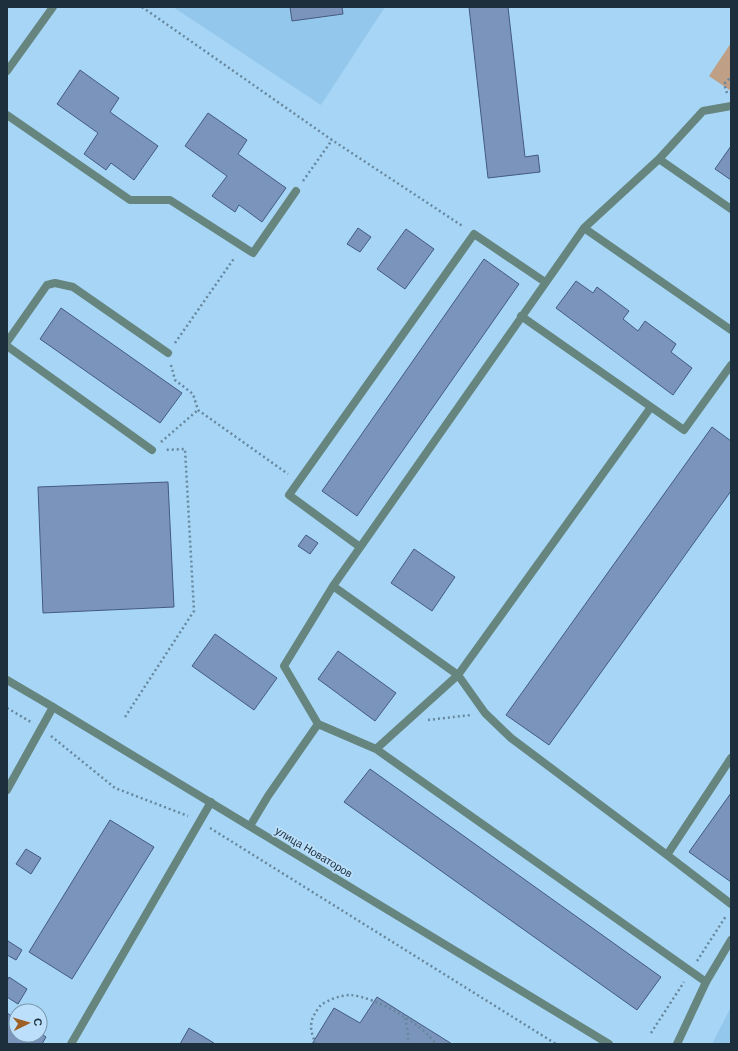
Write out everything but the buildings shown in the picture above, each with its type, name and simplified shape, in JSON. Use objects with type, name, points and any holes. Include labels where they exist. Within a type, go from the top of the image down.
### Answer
[{"type":"street","points":[[7,71],[10,61],[53,7]]},
{"type":"street","points":[[706,982],[376,749],[318,724],[284,666],[333,586],[584,228],[659,159],[703,111],[730,106]]},
{"type":"street","points":[[7,115],[130,200],[170,200],[253,253],[296,191]]},
{"type":"street","points":[[659,159],[731,209]]},
{"type":"street","points":[[584,228],[731,330]]},
{"type":"street","points":[[360,547],[289,495],[298,481],[474,234],[545,282]]},
{"type":"street","points":[[7,342],[46,285],[55,283],[73,287],[168,353]]},
{"type":"street","points":[[521,316],[684,430],[731,365]]},
{"type":"street","points":[[7,346],[152,450]]},
{"type":"street","points":[[376,749],[458,675],[651,407]]},
{"type":"street","points":[[333,586],[458,675],[485,713],[511,738],[731,904]]},
{"type":"street","name":"улица Новаторов","points":[[7,680],[211,802],[607,1044]]},
{"type":"street","points":[[7,790],[53,707]]},
{"type":"street","points":[[250,826],[268,796],[318,724]]},
{"type":"street","points":[[667,855],[731,758]]},
{"type":"street","points":[[71,1044],[211,802]]},
{"type":"street","points":[[677,1044],[706,982],[731,940]]},
{"type":"path","points":[[142,7],[332,140],[474,234]]},
{"type":"path","points":[[730,106],[724,84],[731,77]]},
{"type":"path","points":[[296,191],[332,140]]},
{"type":"path","points":[[242,246],[168,353],[175,380],[193,394],[198,410],[298,481]]},
{"type":"path","points":[[152,450],[198,410]]},
{"type":"path","points":[[125,717],[194,611],[185,450],[152,450]]},
{"type":"path","points":[[7,708],[41,728],[116,788],[200,821],[556,1044]]},
{"type":"path","points":[[405,723],[485,713]]},
{"type":"path","points":[[316,1044],[311,1034],[312,1018],[320,1005],[334,998],[348,995],[362,997],[387,1007],[422,1029],[436,1044]]},
{"type":"path","points":[[405,1018],[408,1033],[408,1044]]},
{"type":"shaded area","points":[[173,7],[385,7],[321,105]]},
{"type":"shaded area","points":[[731,43],[731,91],[709,76]]},
{"type":"shaded area","points":[[731,1007],[731,1044],[712,1044]]}]
